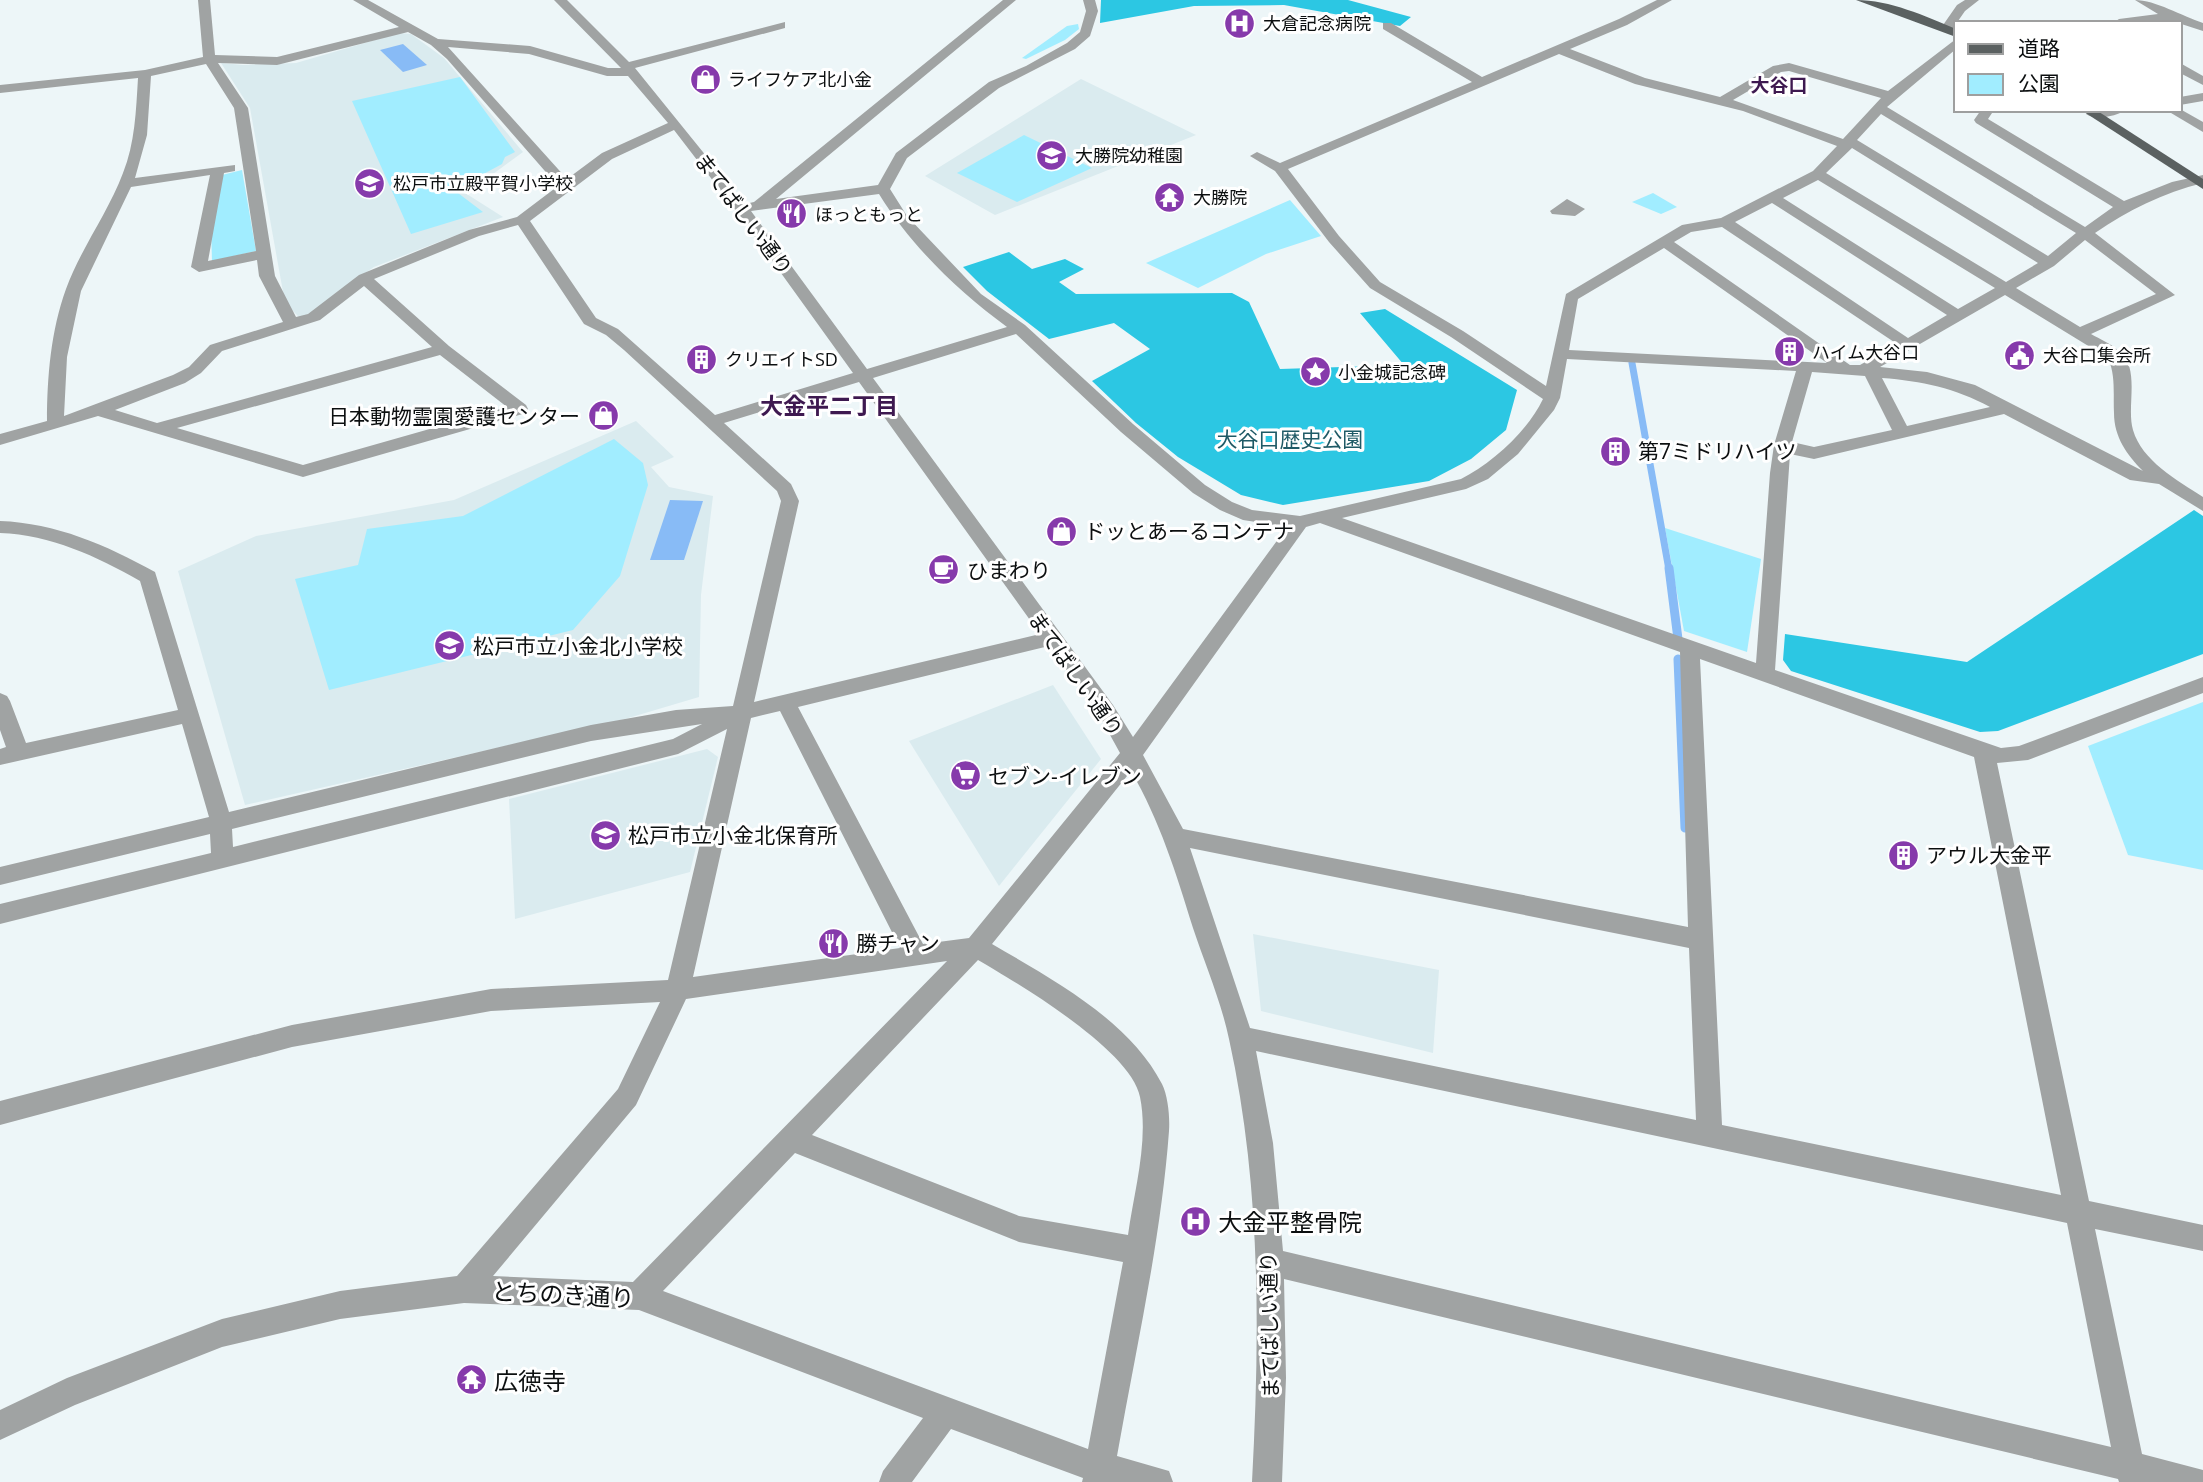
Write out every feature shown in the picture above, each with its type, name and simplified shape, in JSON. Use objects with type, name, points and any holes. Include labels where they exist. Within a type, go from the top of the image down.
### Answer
[{"type":"main road","points":[[1862,0],[1952,30]]},
{"type":"main road","points":[[2090,112],[2201,182]]},
{"type":"street","points":[[204,0],[209,58],[241,108],[267,276],[292,324]]},
{"type":"street","points":[[359,0],[435,42],[451,56],[557,179],[566,186]]},
{"type":"street","name":"まてばしい通り","points":[[560,0],[630,69],[750,207],[863,376],[1051,638],[1106,710],[1175,836],[1241,1037],[1260,1143],[1270,1262],[1272,1378],[1267,1482]]},
{"type":"street","points":[[750,207],[1010,0]]},
{"type":"street","points":[[883,189],[901,156],[994,85],[1030,69],[1070,46],[1086,33],[1092,11],[1089,0]]},
{"type":"street","points":[[1280,168],[1483,83],[1623,22],[1666,0]]},
{"type":"street","points":[[1956,21],[1961,8],[1973,0]]},
{"type":"street","points":[[2141,0],[2170,16],[2203,27]]},
{"type":"street","points":[[2134,21],[2170,16]]},
{"type":"street","points":[[435,42],[530,50],[607,72],[630,69],[781,24]]},
{"type":"street","points":[[1387,26],[1483,83]]},
{"type":"street","points":[[0,89],[145,74],[209,58],[278,61],[410,28]]},
{"type":"street","points":[[883,189],[901,218],[969,290],[1019,328],[1127,428],[1199,489],[1226,506],[1249,516],[1300,522],[1432,492],[1466,483],[1482,475],[1512,450],[1546,410],[1552,398],[1571,297],[1688,228],[1725,222],[1818,174],[1885,102],[1954,45]]},
{"type":"street","points":[[1559,49],[1640,82],[1748,108],[1848,143],[2049,263]]},
{"type":"street","points":[[1721,102],[1777,69],[1789,67],[1885,102],[2085,233],[2167,295],[2078,332]]},
{"type":"street","points":[[2182,69],[2203,81]]},
{"type":"street","points":[[55,424],[55,380],[66,313],[74,288],[125,184],[136,154],[145,74]]},
{"type":"street","points":[[2182,101],[2203,97]]},
{"type":"street","points":[[1986,112],[1980,120],[2123,207]]},
{"type":"street","points":[[2175,112],[2203,128]]},
{"type":"street","points":[[0,440],[98,411],[179,379],[195,370],[216,348],[314,317],[364,278],[474,233],[522,220],[607,156],[676,124]]},
{"type":"street","points":[[1257,156],[1280,168],[1334,239],[1375,285],[1457,334],[1552,398]]},
{"type":"street","points":[[125,184],[250,165]]},
{"type":"street","points":[[218,170],[199,267],[262,254]]},
{"type":"street","points":[[1818,174],[2115,355],[2124,372],[2123,432],[2133,449],[2163,479],[2203,505]]},
{"type":"street","points":[[1868,371],[2049,263],[2085,233],[2123,207],[2177,185],[2201,182]]},
{"type":"street","points":[[750,207],[883,189]]},
{"type":"street","points":[[1773,197],[1957,316]]},
{"type":"street","points":[[464,1289],[627,1097],[678,990],[790,501],[785,488],[630,347],[612,332],[590,321],[522,220]]},
{"type":"street","points":[[1725,222],[1908,345]]},
{"type":"street","points":[[1663,241],[1846,369]]},
{"type":"street","points":[[98,411],[303,471],[520,409],[443,349],[364,278]]},
{"type":"street","points":[[711,422],[1019,328]]},
{"type":"street","points":[[155,429],[443,349]]},
{"type":"street","points":[[1560,355],[1846,369],[1942,380],[1969,389],[2137,476],[2163,479]]},
{"type":"street","points":[[1765,673],[1779,473],[1783,444],[1805,368]]},
{"type":"street","points":[[1868,371],[1902,433]]},
{"type":"street","points":[[1783,444],[1800,452],[1814,453],[2004,409]]},
{"type":"street","points":[[1320,517],[2001,756],[2021,754],[2203,685]]},
{"type":"street","points":[[639,1296],[976,947],[1132,754],[1300,522]]},
{"type":"street","points":[[0,527],[34,528],[121,561],[148,577],[221,820],[222,857]]},
{"type":"street","points":[[0,876],[221,820],[591,733],[676,718],[741,713],[1051,638]]},
{"type":"street","points":[[1690,648],[1692,762],[1709,1133]]},
{"type":"street","points":[[0,701],[9,755],[188,715]]},
{"type":"street","points":[[786,703],[916,956]]},
{"type":"street","points":[[0,914],[678,746],[741,713]]},
{"type":"street","points":[[1984,752],[2131,1474]]},
{"type":"street","points":[[1175,836],[1702,940]]},
{"type":"street","points":[[0,1112],[319,1031],[491,1000],[678,990],[976,947],[1052,991],[1130,1055],[1152,1091],[1156,1128],[1139,1251],[1098,1474]]},
{"type":"street","points":[[1241,1037],[2203,1238]]},
{"type":"street","points":[[789,1139],[1019,1229],[1139,1251]]},
{"type":"street","points":[[1270,1262],[2131,1474],[2195,1482]]},
{"type":"street","name":"とちのき通り","points":[[0,1425],[67,1393],[222,1333],[340,1305],[464,1289],[639,1296],[1081,1463],[1098,1474],[1158,1482]]},
{"type":"street","points":[[894,1482],[945,1412]]},
{"type":"shaded area","name":"松戸市立殿平賀小学校","points":[[399,33],[411,34],[444,58],[523,152],[493,174],[462,191],[503,217],[374,267],[336,293],[312,314],[299,317],[285,303],[250,108],[221,63],[296,63]]},
{"type":"shaded area","points":[[403,44],[427,65],[403,72],[380,50]]},
{"type":"shaded area","name":"大勝院幼稚園","points":[[1081,79],[1196,135],[995,215],[925,176]]},
{"type":"shaded area","name":"松戸市立小金北小学校","points":[[636,421],[674,457],[651,467],[669,487],[713,496],[701,595],[699,697],[625,719],[245,805],[178,571],[256,536],[454,500]]},
{"type":"shaded area","points":[[670,500],[703,501],[684,560],[650,560]]},
{"type":"shaded area","points":[[1053,685],[1101,759],[999,886],[909,741]]},
{"type":"shaded area","name":"松戸市立小金北保育所","points":[[707,749],[718,757],[690,872],[515,919],[509,799]]},
{"type":"shaded area","points":[[1253,934],[1439,970],[1433,1053],[1261,1011]]},
{"type":"green space","points":[[1101,0],[1348,0],[1411,17],[1400,26],[1284,5],[1194,6],[1100,23]]},
{"type":"green space","points":[[1078,24],[1079,29],[1065,40],[1026,59],[1022,58],[1067,26]]},
{"type":"green space","points":[[460,77],[515,152],[505,157],[502,164],[454,190],[483,212],[411,234],[352,101]]},
{"type":"green space","points":[[1024,135],[1092,168],[1017,202],[957,173]]},
{"type":"green space","points":[[242,170],[256,251],[212,261],[211,229],[222,175]]},
{"type":"green space","points":[[1653,193],[1677,207],[1661,214],[1632,202]]},
{"type":"green space","points":[[1290,200],[1321,236],[1266,254],[1198,288],[1146,263]]},
{"type":"green space","name":"大谷口歴史公園","points":[[1009,252],[1032,269],[1065,259],[1084,269],[1059,282],[1076,294],[1232,293],[1249,302],[1280,369],[1404,365],[1360,313],[1385,309],[1517,390],[1506,430],[1471,459],[1429,481],[1283,505],[1241,495],[1178,457],[1136,423],[1092,381],[1150,349],[1114,323],[1049,339],[987,291],[963,267]]},
{"type":"green space","points":[[614,439],[643,463],[648,485],[620,576],[573,630],[329,690],[295,579],[358,565],[367,529],[463,516]]},
{"type":"green space","points":[[2194,510],[2203,516],[2203,654],[1998,731],[1980,732],[1791,671],[1783,660],[1785,634],[1967,662]]},
{"type":"green space","points":[[1665,528],[1761,559],[1747,652],[1684,631]]},
{"type":"green space","points":[[2203,702],[2203,870],[2128,855],[2088,746]]},
{"type":"waterway","points":[[1632,363],[1669,570]]},
{"type":"waterway","points":[[1669,568],[1678,639]]},
{"type":"waterway","points":[[1678,659],[1685,828]]},
{"type":"place","name":"大倉記念病院","points":[[1240,23]]},
{"type":"place","name":"ライフケア北小金","points":[[705,79]]},
{"type":"place","name":"大勝院幼稚園","points":[[1052,155]]},
{"type":"place","name":"松戸市立殿平賀小学校","points":[[370,183]]},
{"type":"place","name":"大勝院","points":[[1170,197]]},
{"type":"place","name":"ほっともっと","points":[[792,214]]},
{"type":"place","name":"ハイム大谷口","points":[[1789,352]]},
{"type":"place","name":"大谷口集会所","points":[[2020,355]]},
{"type":"place","name":"クリエイトSD","points":[[702,359]]},
{"type":"place","name":"小金城記念碑","points":[[1315,372]]},
{"type":"place","name":"日本動物霊園愛護センター","points":[[603,416]]},
{"type":"place","name":"第7ミドリハイツ","points":[[1615,451]]},
{"type":"place","name":"ドッとあーるコンテナ","points":[[1061,531]]},
{"type":"place","name":"ひまわり","points":[[944,570]]},
{"type":"place","name":"松戸市立小金北小学校","points":[[450,646]]},
{"type":"place","name":"セブン-イレブン","points":[[965,776]]},
{"type":"place","name":"松戸市立小金北保育所","points":[[605,835]]},
{"type":"place","name":"アウル大金平","points":[[1903,855]]},
{"type":"place","name":"勝チャン","points":[[833,943]]},
{"type":"place","name":"大金平整骨院","points":[[1195,1221]]},
{"type":"place","name":"広徳寺","points":[[471,1380]]},
{"type":"district","name":"大谷口","points":[[1779,85]]},
{"type":"district","name":"大金平二丁目","points":[[829,405]]}]
